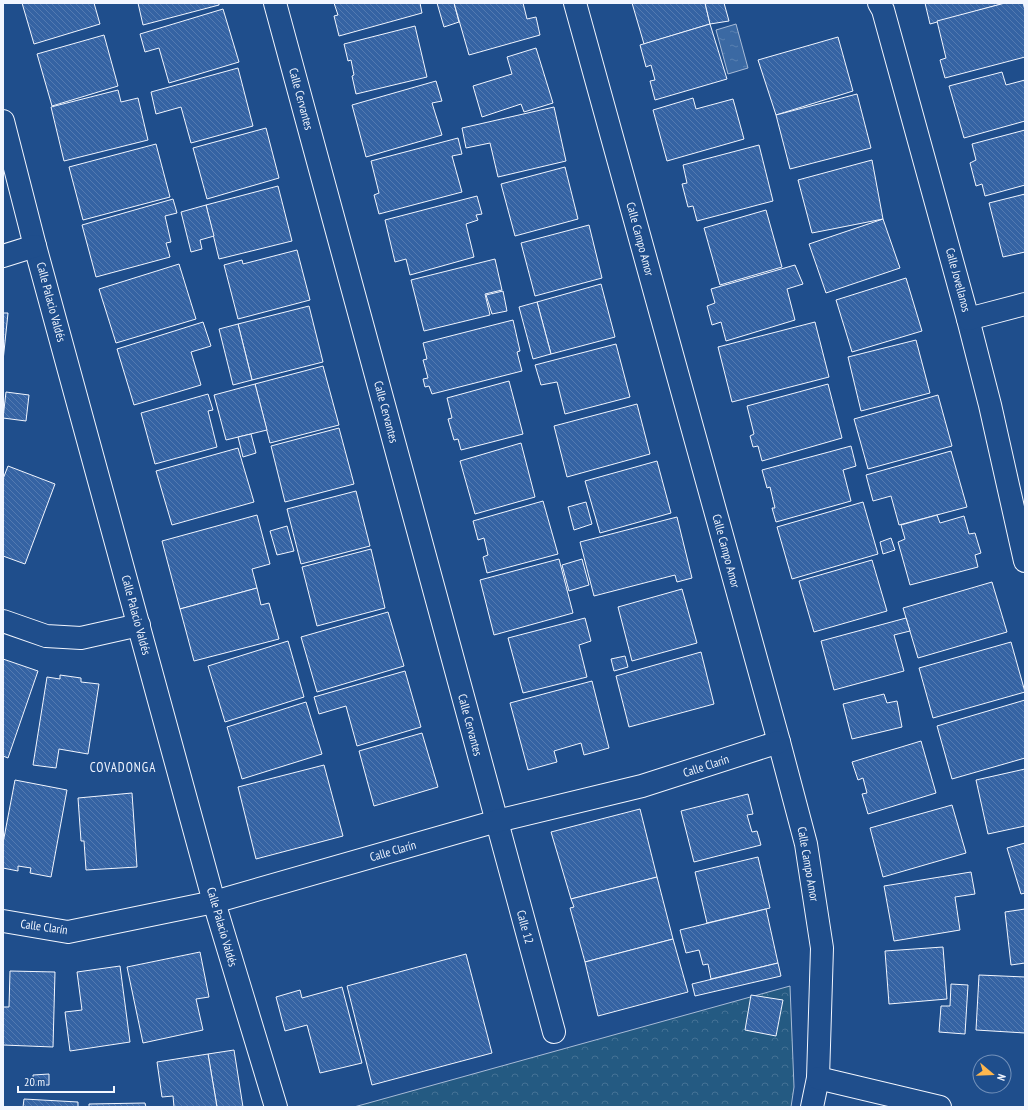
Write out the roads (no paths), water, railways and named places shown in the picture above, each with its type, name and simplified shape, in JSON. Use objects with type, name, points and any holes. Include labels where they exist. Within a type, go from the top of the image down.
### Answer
[{"type":"street","name":"Calle Cervantes","points":[[275,3],[497,821]]},
{"type":"street","name":"Calle Campo Amor","points":[[575,3],[806,844],[822,948],[818,1078],[812,1107]]},
{"type":"street","name":"Calle Jovellanos","points":[[879,3],[883,10],[968,319],[990,405],[1025,561]]},
{"type":"street","name":"Calle Palacio Valdés","points":[[3,121],[35,246],[214,902],[276,1107]]},
{"type":"street","points":[[3,256],[35,246]]},
{"type":"street","points":[[968,319],[1025,304]]},
{"type":"street","points":[[3,621],[46,636],[81,638],[139,625]]},
{"type":"street","name":"Calle Clarín","points":[[3,921],[68,932],[214,902],[497,821],[642,786],[779,742]]},
{"type":"street","name":"Calle 12","points":[[497,821],[554,1032]]},
{"type":"street","points":[[818,1078],[940,1107]]},
{"type":"water","points":[[736,24],[748,68],[728,74],[716,30]]},
{"type":"district","name":"COVADONGA","points":[[123,767]]}]
